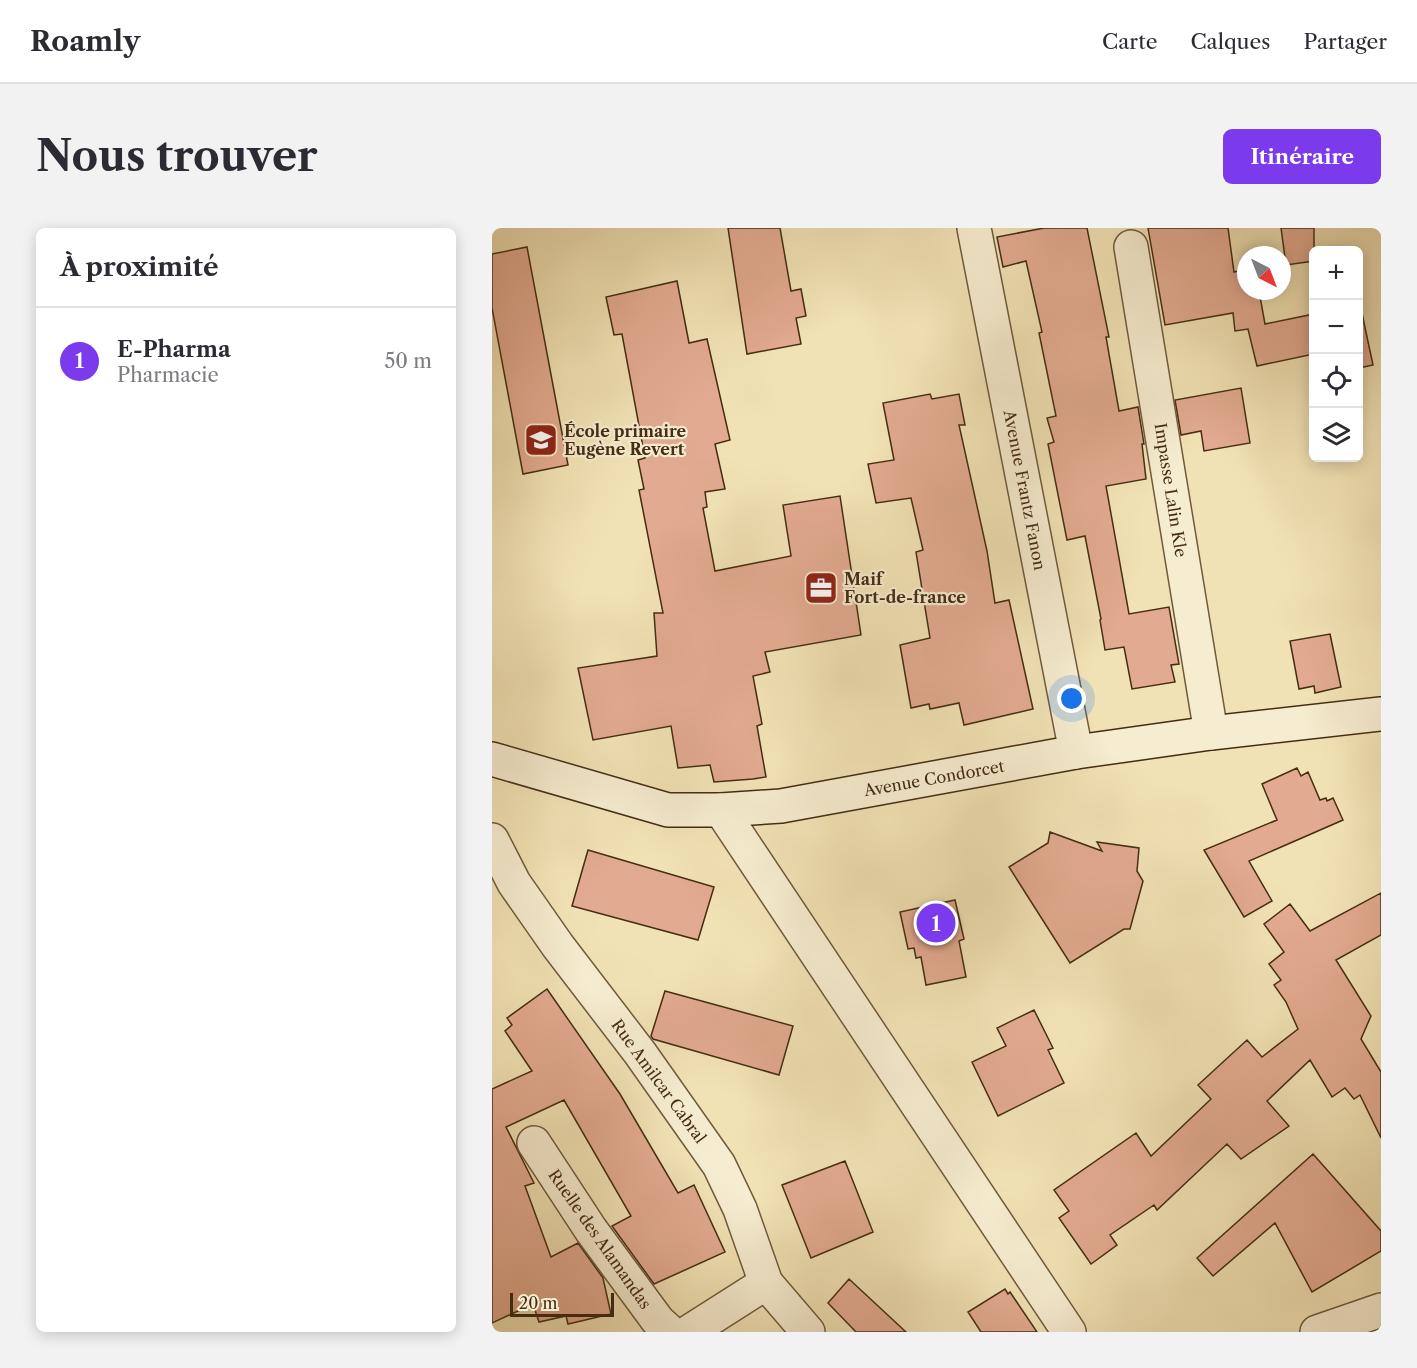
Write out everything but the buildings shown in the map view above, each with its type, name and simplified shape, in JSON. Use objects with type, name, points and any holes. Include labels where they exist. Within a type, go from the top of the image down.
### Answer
[{"type":"street","name":"Avenue Frantz Fanon","points":[[974,228],[1076,752]]},
{"type":"street","name":"Impasse Lalin Kle","points":[[1131,247],[1211,733]]},
{"type":"street","name":"Avenue Condorcet","points":[[492,759],[668,810],[721,810],[781,806],[1076,752],[1211,733],[1381,714]]},
{"type":"street","points":[[721,810],[1070,1332]]},
{"type":"street","name":"Rue Amilcar Cabral","points":[[492,840],[513,883],[640,1053],[719,1165],[740,1209],[766,1282],[808,1332]]},
{"type":"street","name":"Ruelle des Alamandas","points":[[534,1143],[591,1230],[658,1321],[670,1332]]},
{"type":"street","points":[[689,1332],[766,1282]]},
{"type":"street","points":[[1317,1332],[1381,1310]]},
{"type":"place","name":"École primaire Eugène Revert","points":[[541,440]]},
{"type":"place","name":"Maif Fort-de-france","points":[[821,588]]},
{"type":"place","name":"E-Pharma","points":[[936,923]]}]
